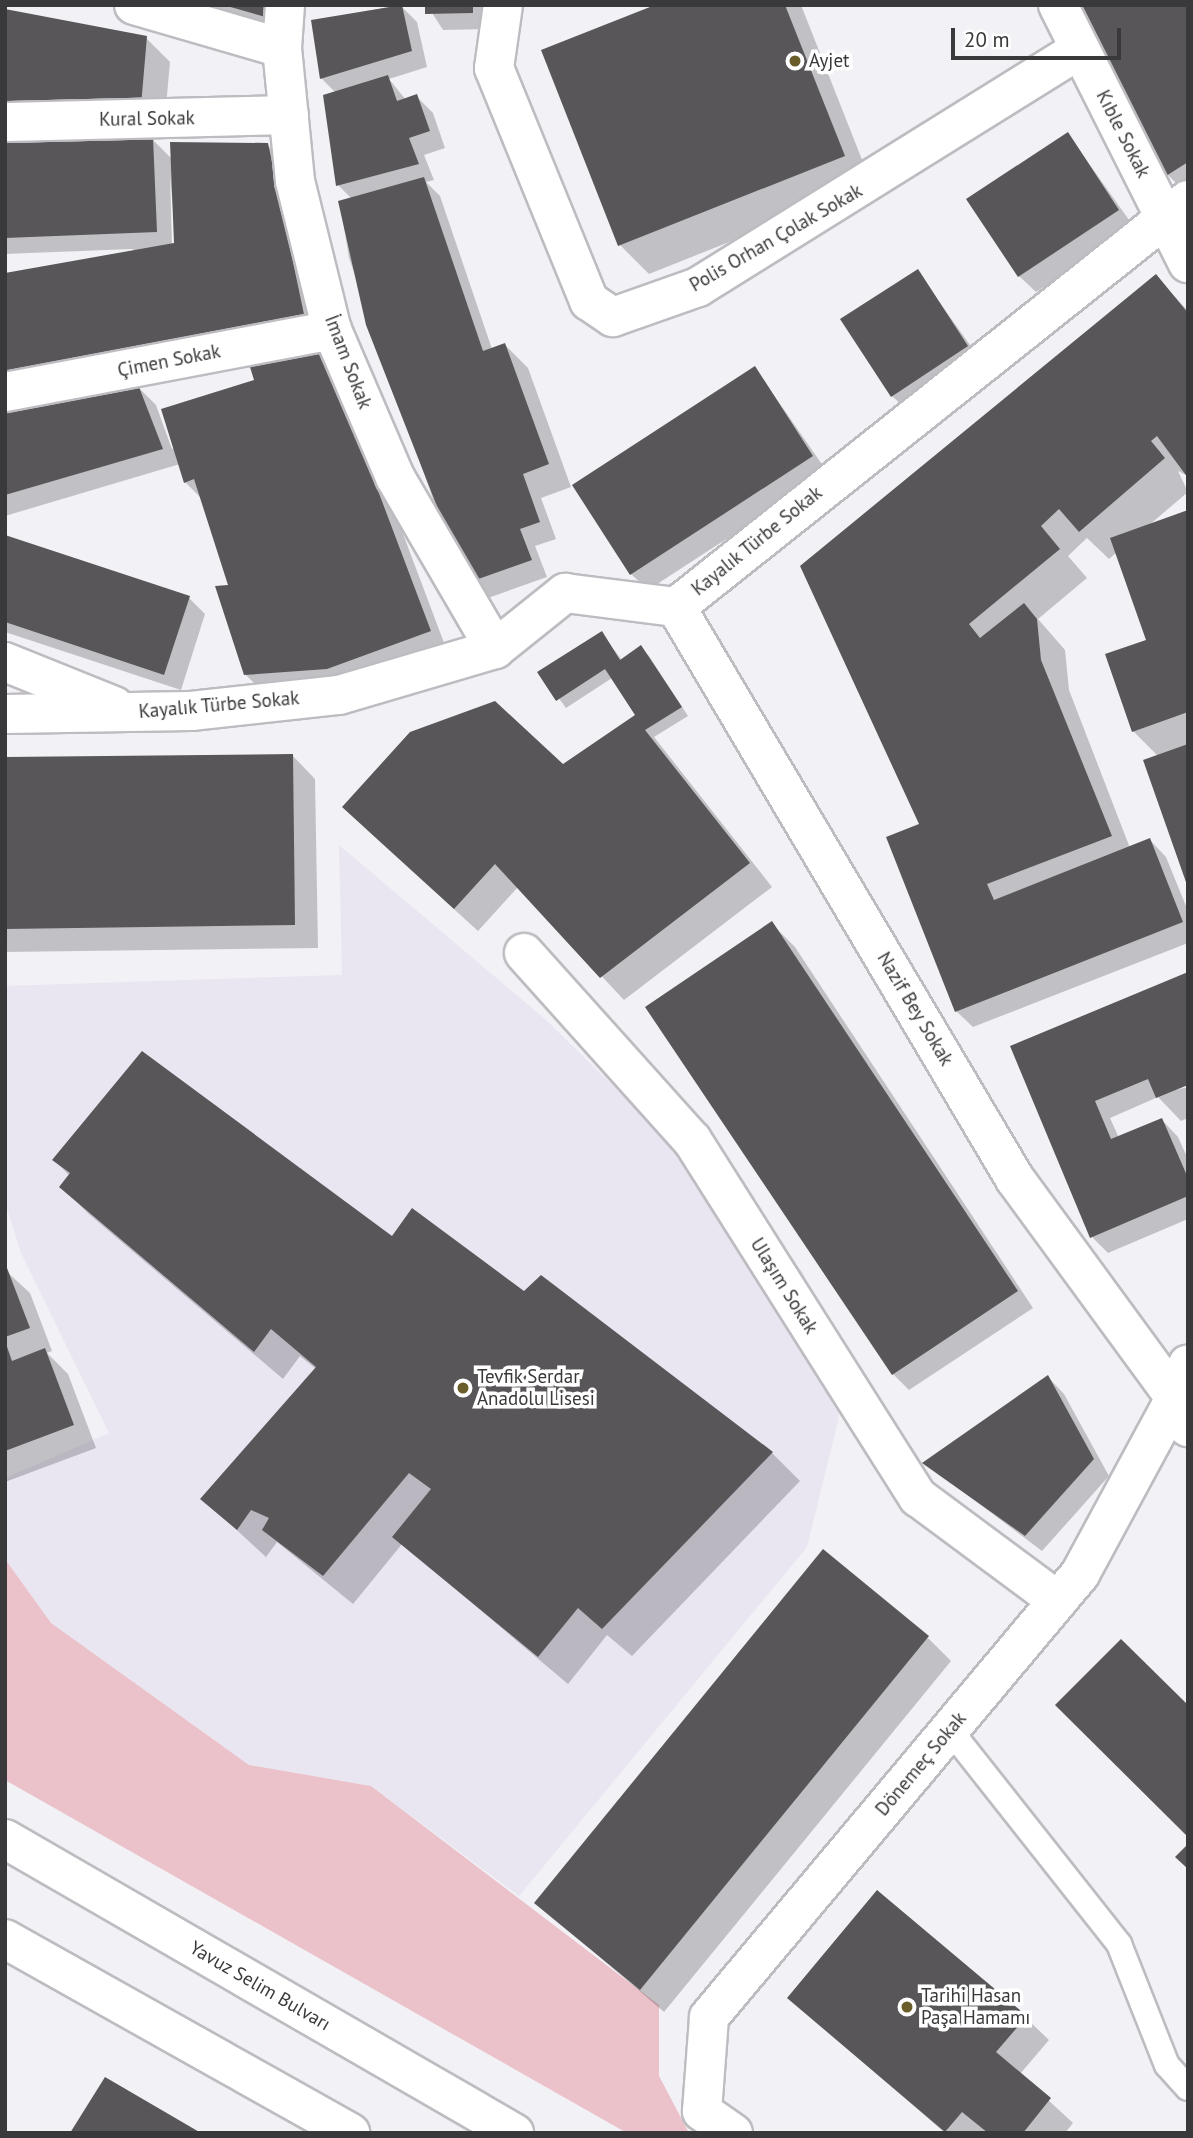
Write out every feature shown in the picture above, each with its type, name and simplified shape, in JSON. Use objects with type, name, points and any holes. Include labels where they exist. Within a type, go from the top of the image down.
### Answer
[{"type":"street","points":[[134,5],[282,48]]},
{"type":"street","name":"İmam Sokak","points":[[285,5],[282,48],[295,181],[332,330],[396,477],[495,649]]},
{"type":"street","name":"Polis Orhan Çolak Sokak","points":[[503,5],[494,68],[589,301],[613,317],[698,287],[1080,49]]},
{"type":"street","name":"Kıble Sokak","points":[[1058,5],[1080,49],[1176,207],[1188,263]]},
{"type":"street","name":"Kural Sokak","points":[[5,122],[289,115]]},
{"type":"street","name":"Kayalık Türbe Sokak","points":[[5,715],[128,712],[339,695],[495,649],[565,593],[676,607],[1176,207]]},
{"type":"street","name":"Çimen Sokak","points":[[5,392],[332,330]]},
{"type":"street","name":"Nazif Bey Sokak","points":[[676,607],[1015,1179],[1185,1398]]},
{"type":"street","points":[[5,663],[128,712]]},
{"type":"street","name":"Ulaşım Sokak","points":[[524,953],[692,1140],[918,1497],[1058,1601]]},
{"type":"street","name":"Dönemeç Sokak","points":[[733,2133],[702,2111],[709,2017],[1080,1574],[1185,1398]]},
{"type":"street","name":"Yavuz Selim Bulvarı","points":[[5,1839],[514,2133]]},
{"type":"street","points":[[5,1939],[350,2133]]},
{"type":"lane","points":[[950,1730],[1119,1944],[1167,2065],[1188,2088]]},
{"type":"shaded area","name":"Tevfik Serdar Anadolu Lisesi","points":[[339,845],[546,1020],[802,1271],[841,1355],[838,1421],[807,1547],[519,1896],[371,1786],[249,1765],[51,1623],[5,1559],[5,1478],[109,1433],[21,1253],[5,1202],[5,986],[342,975]]},
{"type":"shaded area","points":[[5,1559],[51,1623],[249,1765],[371,1786],[659,2005],[659,2076],[689,2133],[627,2133],[5,1780]]},
{"type":"building","points":[[227,5],[271,5],[269,18]]},
{"type":"building","points":[[402,5],[412,51],[320,79],[311,20]]},
{"type":"building","points":[[425,5],[473,5],[473,13],[425,14]]},
{"type":"building","points":[[655,5],[785,5],[845,156],[618,246],[541,50]]},
{"type":"building","points":[[1074,5],[1188,5],[1188,162],[1166,176]]},
{"type":"building","points":[[5,9],[147,36],[141,106],[5,101]]},
{"type":"building","points":[[388,75],[397,101],[417,94],[430,131],[409,138],[419,164],[336,186],[323,95]]},
{"type":"building","points":[[1068,132],[1119,210],[1018,277],[966,199]]},
{"type":"building","points":[[153,137],[157,232],[5,238],[5,143]]},
{"type":"building","points":[[170,142],[268,143],[305,319],[5,373],[5,273],[174,243]]},
{"type":"building","points":[[424,177],[483,351],[505,343],[549,464],[523,474],[540,522],[520,529],[532,560],[467,583],[366,325],[338,201]]},
{"type":"building","points":[[918,269],[968,346],[891,397],[840,319]]},
{"type":"building","points":[[1156,274],[1188,313],[1188,478],[1157,436],[1151,441],[1165,458],[1079,532],[1059,509],[1041,526],[1060,549],[969,624],[980,638],[1024,603],[1037,619],[1041,660],[1112,836],[987,884],[994,900],[1150,838],[1183,922],[955,1012],[886,837],[919,824],[800,566]]},
{"type":"building","points":[[323,345],[431,631],[327,669],[244,675],[215,586],[228,585],[194,479],[184,483],[161,409],[254,380],[250,367]]},
{"type":"building","points":[[755,366],[813,456],[630,575],[572,485]]},
{"type":"building","points":[[139,387],[163,449],[5,495],[5,406]]},
{"type":"building","points":[[1188,510],[1188,712],[1132,732],[1105,654],[1146,640],[1110,538]]},
{"type":"building","points":[[5,535],[190,596],[164,675],[5,622]]},
{"type":"building","points":[[602,631],[620,660],[641,645],[682,707],[645,730],[750,863],[600,978],[495,864],[454,909],[342,807],[410,732],[495,701],[563,764],[635,715],[605,669],[556,701],[537,672]]},
{"type":"building","points":[[1188,744],[1188,884],[1187,885],[1143,760]]},
{"type":"building","points":[[293,754],[295,925],[5,929],[5,757]]},
{"type":"building","points":[[772,921],[1018,1291],[892,1375],[645,1007]]},
{"type":"building","points":[[1188,972],[1188,1085],[1156,1098],[1148,1079],[1095,1101],[1111,1139],[1162,1118],[1188,1178],[1188,1196],[1090,1238],[1010,1046]]},
{"type":"building","points":[[142,1051],[392,1236],[412,1208],[524,1291],[541,1275],[773,1452],[602,1629],[578,1608],[538,1657],[392,1537],[431,1489],[409,1473],[323,1576],[262,1530],[269,1518],[251,1510],[237,1530],[200,1499],[316,1367],[271,1329],[254,1352],[59,1187],[70,1173],[52,1160]]},
{"type":"building","points":[[7,1268],[30,1328],[5,1337],[5,1269]]},
{"type":"building","points":[[5,1341],[12,1361],[45,1348],[74,1425],[5,1451]]},
{"type":"building","points":[[1048,1375],[1094,1459],[1025,1536],[922,1463]]},
{"type":"building","points":[[823,1549],[929,1636],[640,1990],[534,1903]]},
{"type":"building","points":[[1121,1639],[1188,1705],[1188,1837],[1055,1705]]},
{"type":"building","points":[[1188,1844],[1188,1869],[1175,1857]]},
{"type":"building","name":"Tarihi Hasan Paşa Hamamı","points":[[877,1890],[1027,2016],[996,2052],[1051,2098],[1023,2133],[988,2133],[962,2112],[945,2132],[787,1998]]},
{"type":"building","points":[[105,2077],[201,2133],[70,2133]]},
{"type":"place","name":"Ayjet","points":[[795,61]]},
{"type":"place","name":"Tevfik Serdar Anadolu Lisesi","points":[[463,1388]]},
{"type":"place","name":"Tarihi Hasan Paşa Hamamı","points":[[907,2007]]}]
